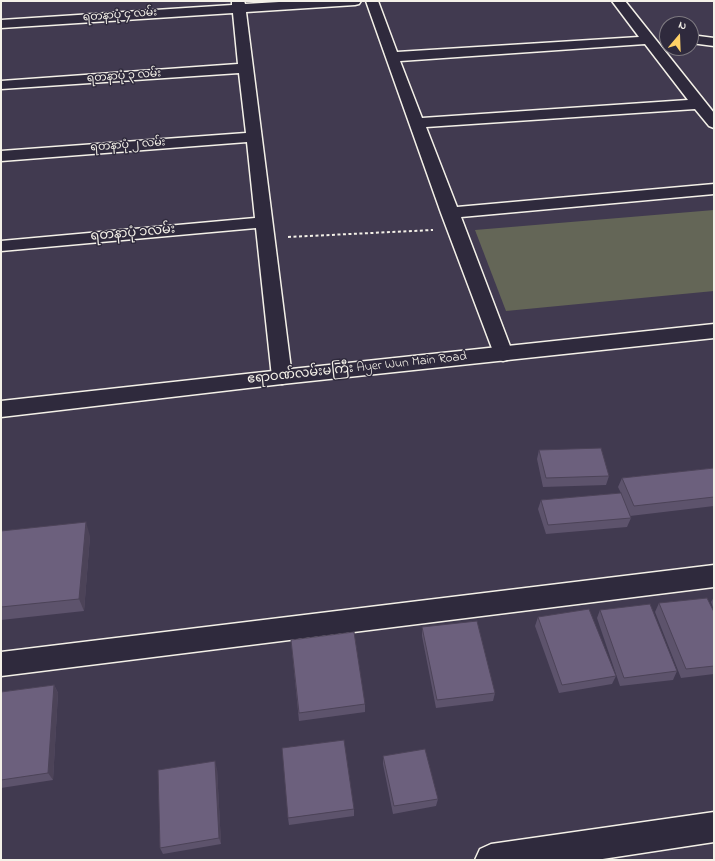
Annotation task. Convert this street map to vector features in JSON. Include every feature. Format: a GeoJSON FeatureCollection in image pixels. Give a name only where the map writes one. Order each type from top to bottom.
{"type":"FeatureCollection","features":[{"type":"Feature","properties":{"kind":"street","name":"ရတနာပုံ ၄ လမ်း"},"geometry":{"type":"LineString","coordinates":[[1,24],[239,5],[355,1]]}},
{"type":"Feature","properties":{"kind":"street"},"geometry":{"type":"LineString","coordinates":[[372,1],[503,354]]}},
{"type":"Feature","properties":{"kind":"street"},"geometry":{"type":"LineString","coordinates":[[618,1],[651,36],[714,123]]}},
{"type":"Feature","properties":{"kind":"street"},"geometry":{"type":"LineString","coordinates":[[239,5],[282,377]]}},
{"type":"Feature","properties":{"kind":"street"},"geometry":{"type":"LineString","coordinates":[[392,57],[651,36]]}},
{"type":"Feature","properties":{"kind":"street"},"geometry":{"type":"LineString","coordinates":[[699,40],[714,42]]}},
{"type":"Feature","properties":{"kind":"street","name":"ရတနာပုံ ၃ လမ်း"},"geometry":{"type":"LineString","coordinates":[[1,85],[246,68]]}},
{"type":"Feature","properties":{"kind":"street"},"geometry":{"type":"LineString","coordinates":[[417,124],[700,104]]}},
{"type":"Feature","properties":{"kind":"street","name":"ရတနာပုံ ၂ လမ်း"},"geometry":{"type":"LineString","coordinates":[[1,156],[254,137]]}},
{"type":"Feature","properties":{"kind":"street"},"geometry":{"type":"LineString","coordinates":[[453,221],[714,189]]}},
{"type":"Feature","properties":{"kind":"street","name":"ရတနာပုံ ၁လမ်း"},"geometry":{"type":"LineString","coordinates":[[1,246],[265,230]]}},
{"type":"Feature","properties":{"kind":"street","name":"ဧရာဝဏ်လမ်းမကြီး Ayer Wun Main Road"},"geometry":{"type":"LineString","coordinates":[[1,409],[282,377],[714,331]]}},
{"type":"Feature","properties":{"kind":"street"},"geometry":{"type":"LineString","coordinates":[[1,664],[714,576]]}},
{"type":"Feature","properties":{"kind":"street"},"geometry":{"type":"LineString","coordinates":[[491,860],[714,827]]}},
{"type":"Feature","properties":{"kind":"path"},"geometry":{"type":"LineString","coordinates":[[265,230],[453,221]]}},
{"type":"Feature","properties":{"kind":"green space"},"geometry":{"type":"Polygon","coordinates":[[[714,210],[714,291],[506,311],[475,230],[714,210]]]}},
{"type":"Feature","properties":{"kind":"building"},"geometry":{"type":"Polygon","coordinates":[[[601,448],[609,476],[546,478],[539,450],[601,448]]]}},
{"type":"Feature","properties":{"kind":"building"},"geometry":{"type":"Polygon","coordinates":[[[714,468],[714,497],[634,506],[622,478],[714,468]]]}},
{"type":"Feature","properties":{"kind":"building"},"geometry":{"type":"Polygon","coordinates":[[[621,493],[631,518],[548,525],[541,500],[621,493]]]}},
{"type":"Feature","properties":{"kind":"building"},"geometry":{"type":"Polygon","coordinates":[[[86,522],[79,599],[1,607],[1,531],[86,522]]]}},
{"type":"Feature","properties":{"kind":"building"},"geometry":{"type":"Polygon","coordinates":[[[707,598],[714,612],[714,666],[686,669],[659,603],[707,598]]]}},
{"type":"Feature","properties":{"kind":"building"},"geometry":{"type":"Polygon","coordinates":[[[650,604],[677,671],[624,678],[600,610],[650,604]]]}},
{"type":"Feature","properties":{"kind":"building"},"geometry":{"type":"Polygon","coordinates":[[[589,609],[616,676],[562,685],[538,617],[589,609]]]}},
{"type":"Feature","properties":{"kind":"building"},"geometry":{"type":"Polygon","coordinates":[[[477,621],[495,693],[437,700],[422,627],[477,621]]]}},
{"type":"Feature","properties":{"kind":"building"},"geometry":{"type":"Polygon","coordinates":[[[354,632],[365,704],[299,713],[291,640],[354,632]]]}},
{"type":"Feature","properties":{"kind":"building"},"geometry":{"type":"Polygon","coordinates":[[[54,685],[48,773],[1,780],[1,692],[54,685]]]}},
{"type":"Feature","properties":{"kind":"building"},"geometry":{"type":"Polygon","coordinates":[[[344,740],[354,809],[288,818],[282,748],[344,740]]]}},
{"type":"Feature","properties":{"kind":"building"},"geometry":{"type":"Polygon","coordinates":[[[425,749],[438,799],[394,806],[383,756],[425,749]]]}},
{"type":"Feature","properties":{"kind":"building"},"geometry":{"type":"Polygon","coordinates":[[[215,761],[219,838],[160,848],[158,770],[215,761]]]}}]}
